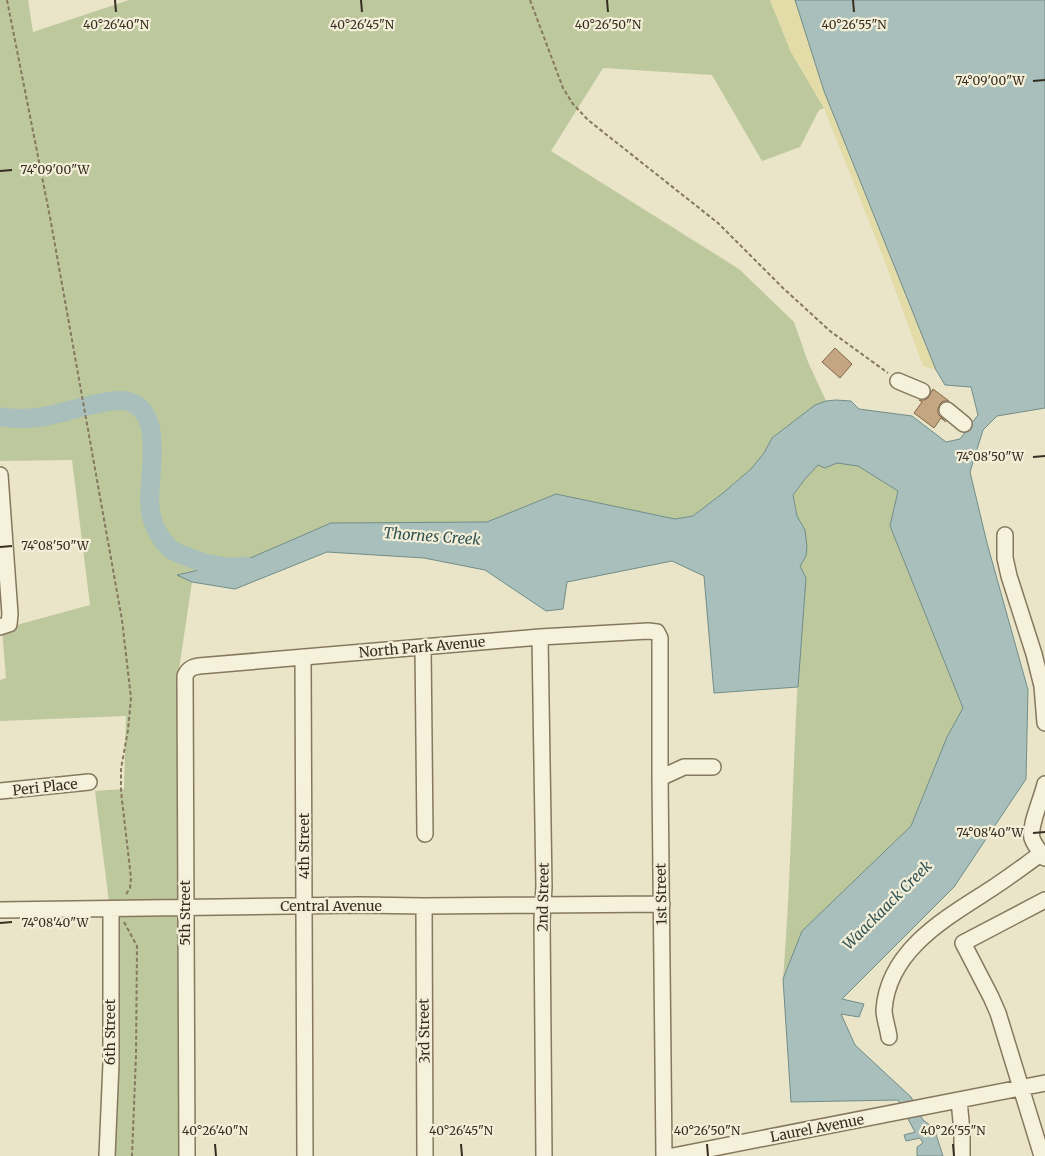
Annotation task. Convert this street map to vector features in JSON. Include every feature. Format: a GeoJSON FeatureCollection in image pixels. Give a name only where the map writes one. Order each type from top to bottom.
{"type":"FeatureCollection","features":[{"type":"Feature","properties":{"kind":"street"},"geometry":{"type":"LineString","coordinates":[[898,381],[922,391]]}},
{"type":"Feature","properties":{"kind":"street"},"geometry":{"type":"LineString","coordinates":[[946,410],[964,424]]}},
{"type":"Feature","properties":{"kind":"street"},"geometry":{"type":"LineString","coordinates":[[0,475],[10,614],[4,626]]}},
{"type":"Feature","properties":{"kind":"street"},"geometry":{"type":"LineString","coordinates":[[1005,535],[1005,558],[1042,686],[1045,723]]}},
{"type":"Feature","properties":{"kind":"street","name":"North Park Avenue"},"geometry":{"type":"LineString","coordinates":[[188,670],[192,667],[200,666],[540,637],[627,631],[657,632]]}},
{"type":"Feature","properties":{"kind":"street","name":"1st Street"},"geometry":{"type":"LineString","coordinates":[[657,632],[660,638],[664,1156]]}},
{"type":"Feature","properties":{"kind":"street","name":"2nd Street"},"geometry":{"type":"LineString","coordinates":[[540,637],[544,877],[544,1156]]}},
{"type":"Feature","properties":{"kind":"street"},"geometry":{"type":"LineString","coordinates":[[423,647],[425,834]]}},
{"type":"Feature","properties":{"kind":"street","name":"4th Street"},"geometry":{"type":"LineString","coordinates":[[303,657],[305,1156]]}},
{"type":"Feature","properties":{"kind":"street","name":"5th Street"},"geometry":{"type":"LineString","coordinates":[[187,1156],[185,676],[188,670]]}},
{"type":"Feature","properties":{"kind":"street"},"geometry":{"type":"LineString","coordinates":[[660,778],[684,768],[713,767]]}},
{"type":"Feature","properties":{"kind":"street","name":"Peri Place"},"geometry":{"type":"LineString","coordinates":[[0,791],[89,782]]}},
{"type":"Feature","properties":{"kind":"street"},"geometry":{"type":"LineString","coordinates":[[889,1036],[884,1012],[890,982],[908,952],[926,933],[950,914],[1043,856],[1032,838],[1032,824],[1045,784]]}},
{"type":"Feature","properties":{"kind":"street"},"geometry":{"type":"LineString","coordinates":[[1042,1156],[1041,1145],[998,1013],[963,943],[1045,900]]}},
{"type":"Feature","properties":{"kind":"street","name":"Central Avenue"},"geometry":{"type":"LineString","coordinates":[[0,910],[662,904]]}},
{"type":"Feature","properties":{"kind":"street","name":"3rd Street"},"geometry":{"type":"LineString","coordinates":[[424,906],[425,1156]]}},
{"type":"Feature","properties":{"kind":"street","name":"6th Street"},"geometry":{"type":"LineString","coordinates":[[107,1156],[119,908]]}},
{"type":"Feature","properties":{"kind":"street","name":"Laurel Avenue"},"geometry":{"type":"LineString","coordinates":[[673,1156],[1045,1083]]}},
{"type":"Feature","properties":{"kind":"street"},"geometry":{"type":"LineString","coordinates":[[959,1100],[962,1156]]}},
{"type":"Feature","properties":{"kind":"path"},"geometry":{"type":"LineString","coordinates":[[7,0],[50,217],[120,603],[129,678],[130,716],[120,778],[131,885],[119,908],[137,946],[136,1055],[132,1156]]}},
{"type":"Feature","properties":{"kind":"path"},"geometry":{"type":"LineString","coordinates":[[530,0],[563,88],[573,104],[588,120],[718,223],[783,288],[830,331],[898,381]]}},
{"type":"Feature","properties":{"kind":"green space"},"geometry":{"type":"Polygon","coordinates":[[[0,0],[28,0],[33,32],[129,0],[770,0],[791,52],[824,108],[819,110],[800,147],[762,161],[712,75],[603,68],[551,151],[739,269],[794,322],[808,362],[826,401],[815,405],[772,438],[764,453],[751,469],[693,516],[675,519],[556,494],[487,522],[331,523],[248,559],[178,575],[192,582],[178,676],[187,1156],[100,1156],[110,910],[95,791],[124,789],[126,716],[0,721],[0,680],[6,678],[2,629],[90,605],[72,460],[0,461],[0,0]]]}},
{"type":"Feature","properties":{"kind":"green space"},"geometry":{"type":"Polygon","coordinates":[[[837,463],[858,466],[898,491],[890,526],[963,708],[947,737],[911,826],[802,931],[783,979],[787,929],[795,728],[806,578],[800,566],[806,556],[805,530],[797,516],[793,495],[818,465],[825,468],[837,463]]]}},
{"type":"Feature","properties":{"kind":"sand"},"geometry":{"type":"Polygon","coordinates":[[[770,0],[795,0],[824,91],[936,370],[923,366],[884,259],[824,108],[791,52],[770,0]]]}},
{"type":"Feature","properties":{"kind":"water","name":"Waackaack Creek"},"geometry":{"type":"Polygon","coordinates":[[[795,0],[1045,0],[1045,408],[997,416],[983,430],[970,472],[987,543],[1028,690],[1026,779],[954,887],[842,999],[864,1004],[859,1017],[841,1014],[855,1045],[911,1097],[923,1120],[934,1128],[943,1156],[917,1156],[917,1147],[923,1143],[920,1138],[906,1141],[904,1135],[915,1132],[898,1100],[791,1102],[783,979],[802,931],[911,826],[947,737],[963,708],[890,526],[898,491],[858,466],[837,463],[825,468],[818,465],[793,495],[797,516],[805,530],[807,547],[806,556],[800,566],[806,578],[798,687],[714,693],[704,576],[672,561],[567,582],[563,609],[546,611],[485,570],[424,558],[327,552],[235,589],[192,582],[177,575],[248,559],[331,523],[487,522],[556,494],[675,519],[693,516],[751,469],[764,453],[772,438],[815,405],[826,401],[851,401],[859,409],[912,416],[946,442],[960,439],[978,415],[971,387],[945,385],[936,370],[824,91],[795,0]]]}},
{"type":"Feature","properties":{"kind":"building"},"geometry":{"type":"Polygon","coordinates":[[[835,348],[852,364],[840,378],[822,362],[835,348]]]}},
{"type":"Feature","properties":{"kind":"building"},"geometry":{"type":"Polygon","coordinates":[[[933,389],[949,401],[943,401],[938,409],[938,414],[946,422],[941,418],[934,428],[914,413],[922,402],[919,400],[928,398],[933,389]]]}},
{"type":"Feature","properties":{"kind":"waterway","name":"Thornes Creek"},"geometry":{"type":"LineString","coordinates":[[0,417],[41,417],[119,400],[127,401],[139,407],[147,418],[151,432],[150,507],[152,519],[160,536],[174,551],[199,561],[226,567],[245,566]]}}]}
